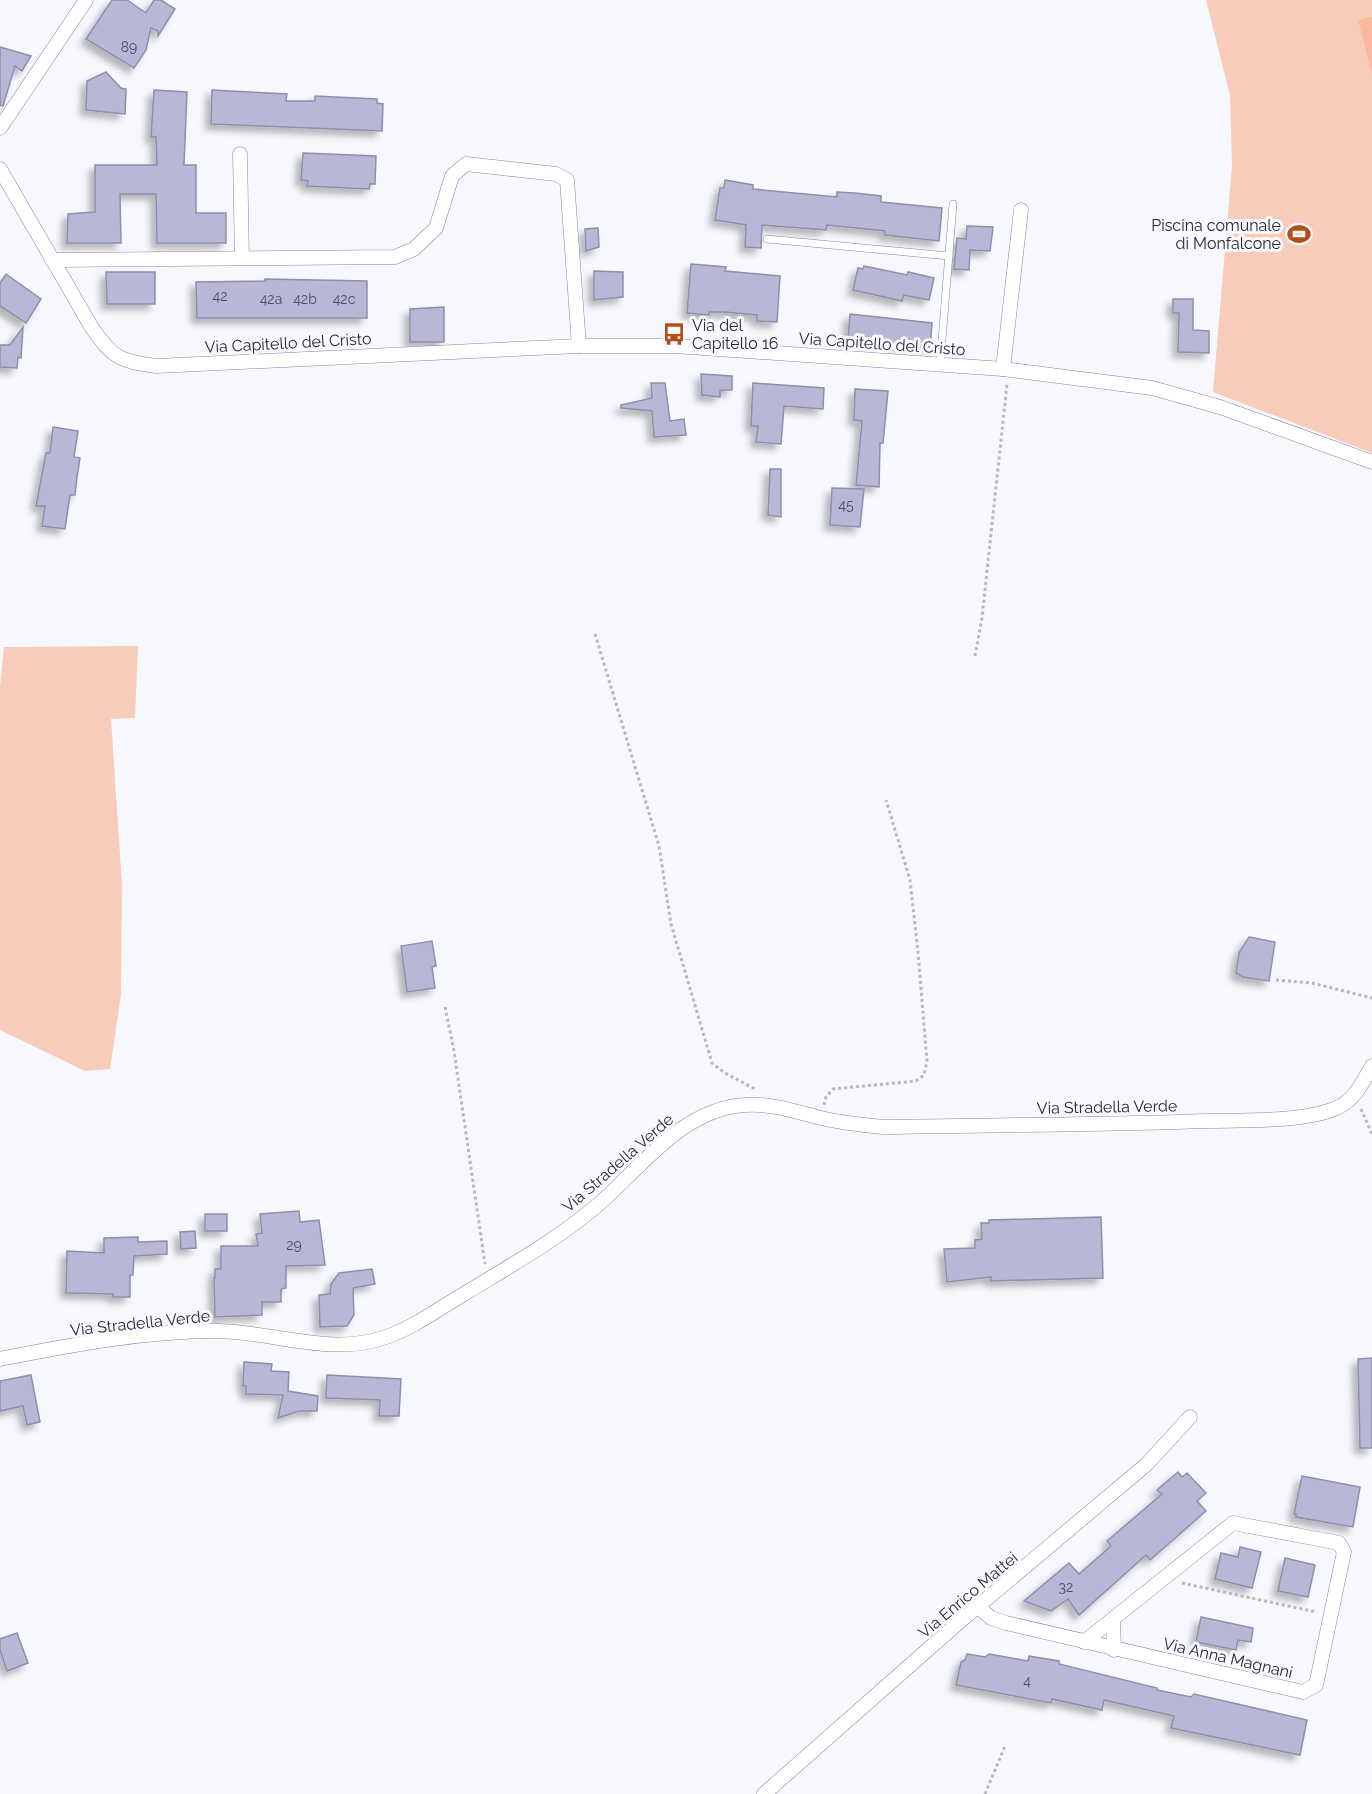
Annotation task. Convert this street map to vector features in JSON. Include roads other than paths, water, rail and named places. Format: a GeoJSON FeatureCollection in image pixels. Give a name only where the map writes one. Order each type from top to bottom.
{"type":"FeatureCollection","features":[{"type":"Feature","properties":{"kind":"street"},"geometry":{"type":"LineString","coordinates":[[1,126],[86,0]]}},
{"type":"Feature","properties":{"kind":"street"},"geometry":{"type":"LineString","coordinates":[[240,154],[242,258]]}},
{"type":"Feature","properties":{"kind":"street"},"geometry":{"type":"LineString","coordinates":[[52,260],[395,257],[414,249],[436,228],[452,176],[466,164],[556,174],[567,180],[579,346]]}},
{"type":"Feature","properties":{"kind":"street","name":"Via Capitello del Cristo"},"geometry":{"type":"LineString","coordinates":[[0,169],[92,328],[106,349],[127,362],[157,366],[579,346],[675,346],[1006,369],[1152,388],[1220,406],[1372,462]]}},
{"type":"Feature","properties":{"kind":"street"},"geometry":{"type":"LineString","coordinates":[[1006,369],[1021,210]]}},
{"type":"Feature","properties":{"kind":"street","name":"Via Stradella Verde"},"geometry":{"type":"LineString","coordinates":[[0,1359],[122,1338],[206,1331],[257,1333],[314,1343],[352,1344],[383,1338],[411,1326],[564,1232],[686,1125],[716,1111],[744,1105],[777,1106],[849,1124],[883,1127],[1130,1124],[1272,1118],[1310,1115],[1335,1109],[1354,1097],[1372,1066]]}},
{"type":"Feature","properties":{"kind":"street","name":"Via Enrico Mattei"},"geometry":{"type":"LineString","coordinates":[[764,1794],[978,1607],[1147,1464],[1190,1418]]}},
{"type":"Feature","properties":{"kind":"street","name":"Via Anna Magnani"},"geometry":{"type":"LineString","coordinates":[[978,1607],[991,1618],[1006,1623],[1114,1650],[1303,1692],[1316,1685],[1344,1552],[1340,1543],[1233,1523],[1084,1642]]}},
{"type":"Feature","properties":{"kind":"street"},"geometry":{"type":"LineString","coordinates":[[1113,1620],[1114,1650]]}},
{"type":"Feature","properties":{"kind":"lane"},"geometry":{"type":"LineString","coordinates":[[940,365],[953,204]]}},
{"type":"Feature","properties":{"kind":"lane"},"geometry":{"type":"LineString","coordinates":[[767,239],[949,256]]}},
{"type":"Feature","properties":{"kind":"place","name":"Piscina comunale di Monfalcone"},"geometry":{"type":"Point","coordinates":[1299,234]}},
{"type":"Feature","properties":{"kind":"place","name":"Via del Capitello 16"},"geometry":{"type":"Point","coordinates":[674,334]}}]}
